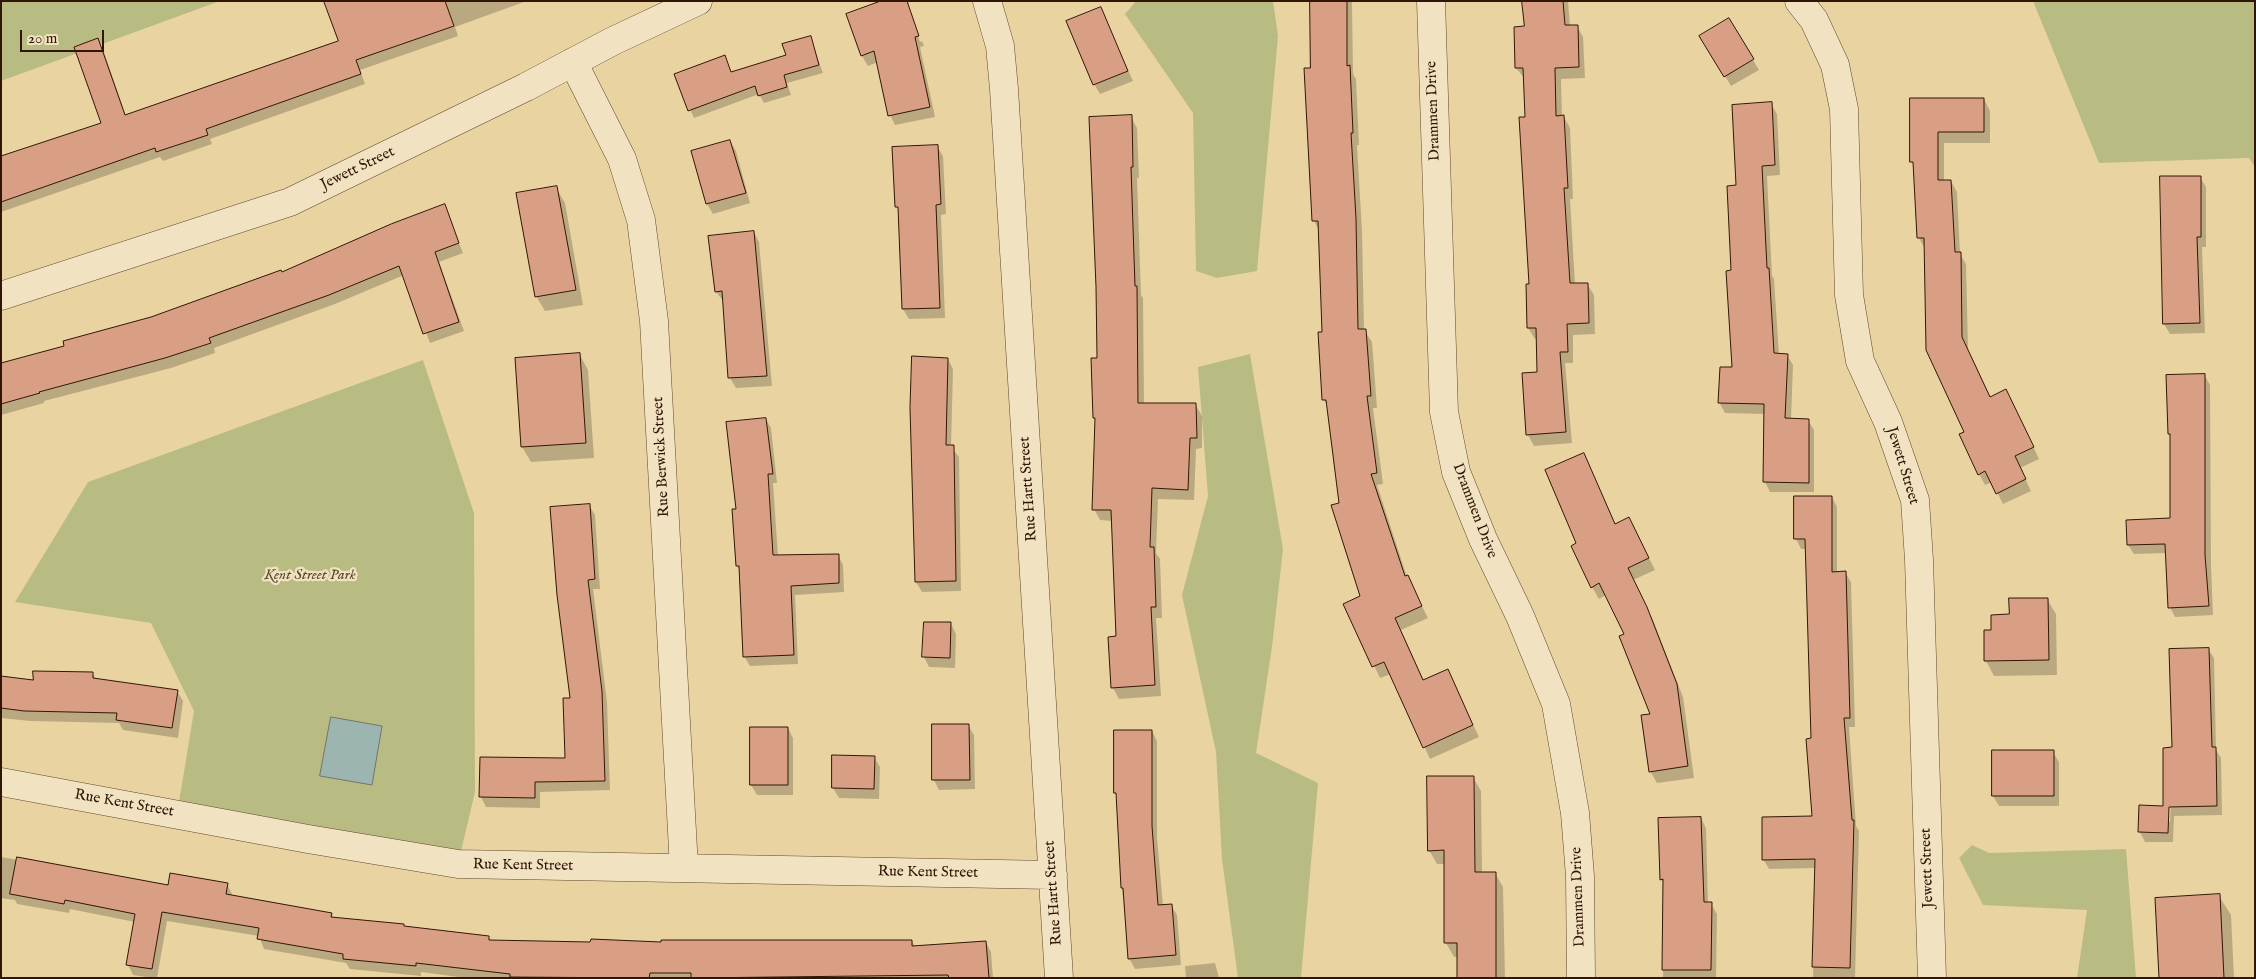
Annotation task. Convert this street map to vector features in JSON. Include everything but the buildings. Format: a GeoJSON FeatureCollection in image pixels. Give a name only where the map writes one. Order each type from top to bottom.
{"type":"FeatureCollection","features":[{"type":"Feature","properties":{"kind":"street","name":"Jewett Street"},"geometry":{"type":"LineString","coordinates":[[1,296],[290,202],[698,1]]}},
{"type":"Feature","properties":{"kind":"street","name":"Rue Hartt Street"},"geometry":{"type":"LineString","coordinates":[[987,1],[1000,46],[1004,89],[1059,978]]}},
{"type":"Feature","properties":{"kind":"street","name":"Drammen Drive"},"geometry":{"type":"LineString","coordinates":[[1430,1],[1444,412],[1456,472],[1483,539],[1520,616],[1556,704],[1575,813],[1580,876],[1581,978]]}},
{"type":"Feature","properties":{"kind":"street","name":"Jewett Street"},"geometry":{"type":"LineString","coordinates":[[1799,1],[1814,20],[1835,66],[1844,109],[1849,296],[1860,361],[1888,422],[1915,500],[1919,570],[1932,978]]}},
{"type":"Feature","properties":{"kind":"street","name":"Rue Berwick Street"},"geometry":{"type":"LineString","coordinates":[[573,62],[622,159],[641,220],[654,321],[684,868]]}},
{"type":"Feature","properties":{"kind":"street","name":"Rue Kent Street"},"geometry":{"type":"LineString","coordinates":[[1,782],[308,839],[458,864],[1053,875]]}},
{"type":"Feature","properties":{"kind":"green space"},"geometry":{"type":"Polygon","coordinates":[[[1,1],[220,1],[1,81],[1,1]]]}},
{"type":"Feature","properties":{"kind":"green space"},"geometry":{"type":"Polygon","coordinates":[[[1136,1],[1273,1],[1278,36],[1257,271],[1217,278],[1196,271],[1193,113],[1125,14],[1136,1]]]}},
{"type":"Feature","properties":{"kind":"green space"},"geometry":{"type":"Polygon","coordinates":[[[2033,1],[2255,1],[2255,167],[2249,158],[2099,163],[2033,1]]]}},
{"type":"Feature","properties":{"kind":"green space"},"geometry":{"type":"Polygon","coordinates":[[[1250,354],[1283,549],[1272,647],[1256,753],[1318,783],[1301,978],[1238,978],[1222,859],[1216,752],[1182,595],[1208,496],[1198,367],[1250,354]]]}},
{"type":"Feature","properties":{"kind":"green space","name":"Kent Street Park"},"geometry":{"type":"Polygon","coordinates":[[[423,360],[474,513],[475,792],[458,864],[177,814],[194,711],[151,623],[15,602],[88,482],[423,360]]]}},
{"type":"Feature","properties":{"kind":"green space"},"geometry":{"type":"Polygon","coordinates":[[[1972,845],[1989,853],[2126,849],[2136,978],[2077,978],[2087,910],[1983,905],[1959,858],[1972,845]]]}},
{"type":"Feature","properties":{"kind":"water"},"geometry":{"type":"Polygon","coordinates":[[[331,717],[382,726],[372,785],[320,776],[331,717]]]}}]}
